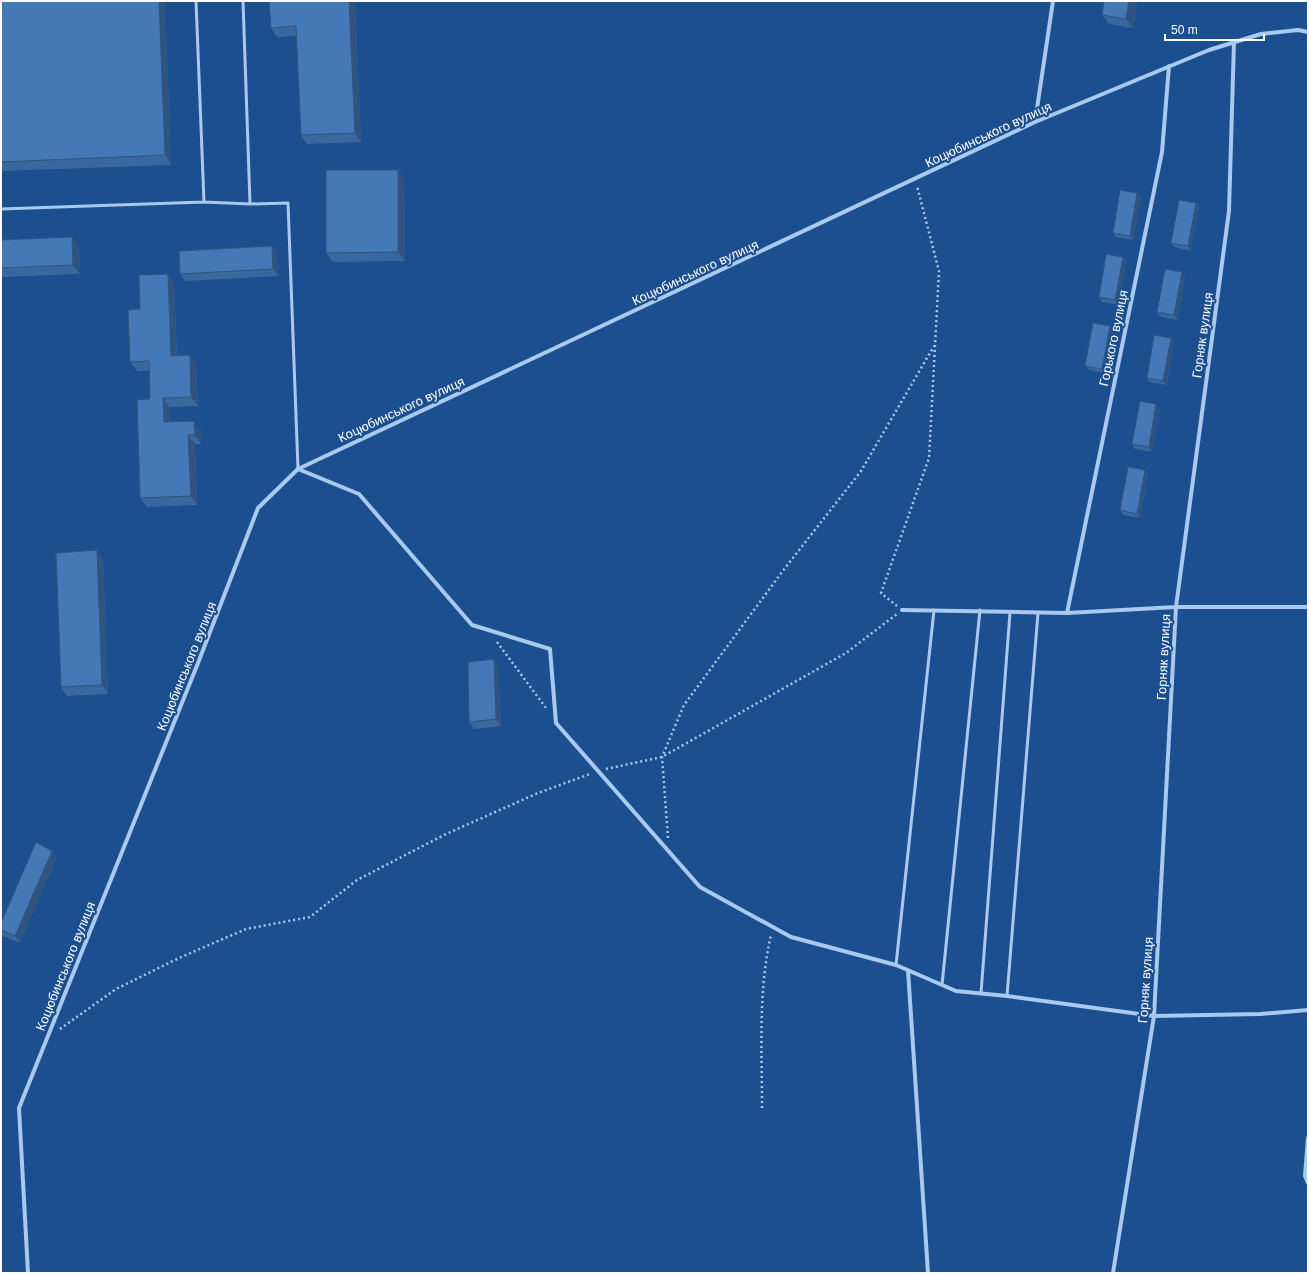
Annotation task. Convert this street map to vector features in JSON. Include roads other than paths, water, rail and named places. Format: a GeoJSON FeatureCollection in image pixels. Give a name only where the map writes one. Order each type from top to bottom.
{"type":"FeatureCollection","features":[{"type":"Feature","properties":{"kind":"street"},"geometry":{"type":"LineString","coordinates":[[1035,122],[1053,1]]}},
{"type":"Feature","properties":{"kind":"street","name":"Коцюбинського вулиця"},"geometry":{"type":"LineString","coordinates":[[28,1273],[19,1108],[195,670],[258,508],[298,469],[1035,122],[1209,50],[1261,34],[1298,30],[1308,32]]}},
{"type":"Feature","properties":{"kind":"street","name":"Горняк вулиця"},"geometry":{"type":"LineString","coordinates":[[1113,1273],[1154,1016],[1176,607],[1229,211],[1234,42]]}},
{"type":"Feature","properties":{"kind":"street","name":"Горького вулиця"},"geometry":{"type":"LineString","coordinates":[[1068,613],[1162,152],[1169,66]]}},
{"type":"Feature","properties":{"kind":"street"},"geometry":{"type":"LineString","coordinates":[[298,469],[359,494],[472,625],[550,649],[556,723],[700,887],[772,927],[791,937],[896,965],[956,991],[1007,996],[1154,1016],[1260,1014],[1308,1010]]}},
{"type":"Feature","properties":{"kind":"street"},"geometry":{"type":"LineString","coordinates":[[902,610],[980,610],[1010,613],[1068,613],[1176,607],[1308,607]]}},
{"type":"Feature","properties":{"kind":"street"},"geometry":{"type":"LineString","coordinates":[[908,970],[928,1273]]}},
{"type":"Feature","properties":{"kind":"street"},"geometry":{"type":"LineString","coordinates":[[1308,1138],[1306,1176],[1308,1183]]}},
{"type":"Feature","properties":{"kind":"lane"},"geometry":{"type":"LineString","coordinates":[[196,1],[204,202]]}},
{"type":"Feature","properties":{"kind":"lane"},"geometry":{"type":"LineString","coordinates":[[243,1],[250,204]]}},
{"type":"Feature","properties":{"kind":"lane"},"geometry":{"type":"LineString","coordinates":[[1,209],[204,202],[250,204],[288,203],[298,469]]}},
{"type":"Feature","properties":{"kind":"lane"},"geometry":{"type":"LineString","coordinates":[[896,965],[934,610]]}},
{"type":"Feature","properties":{"kind":"lane"},"geometry":{"type":"LineString","coordinates":[[942,985],[980,610]]}},
{"type":"Feature","properties":{"kind":"lane"},"geometry":{"type":"LineString","coordinates":[[981,993],[1010,613]]}},
{"type":"Feature","properties":{"kind":"lane"},"geometry":{"type":"LineString","coordinates":[[1007,996],[1038,613]]}}]}
